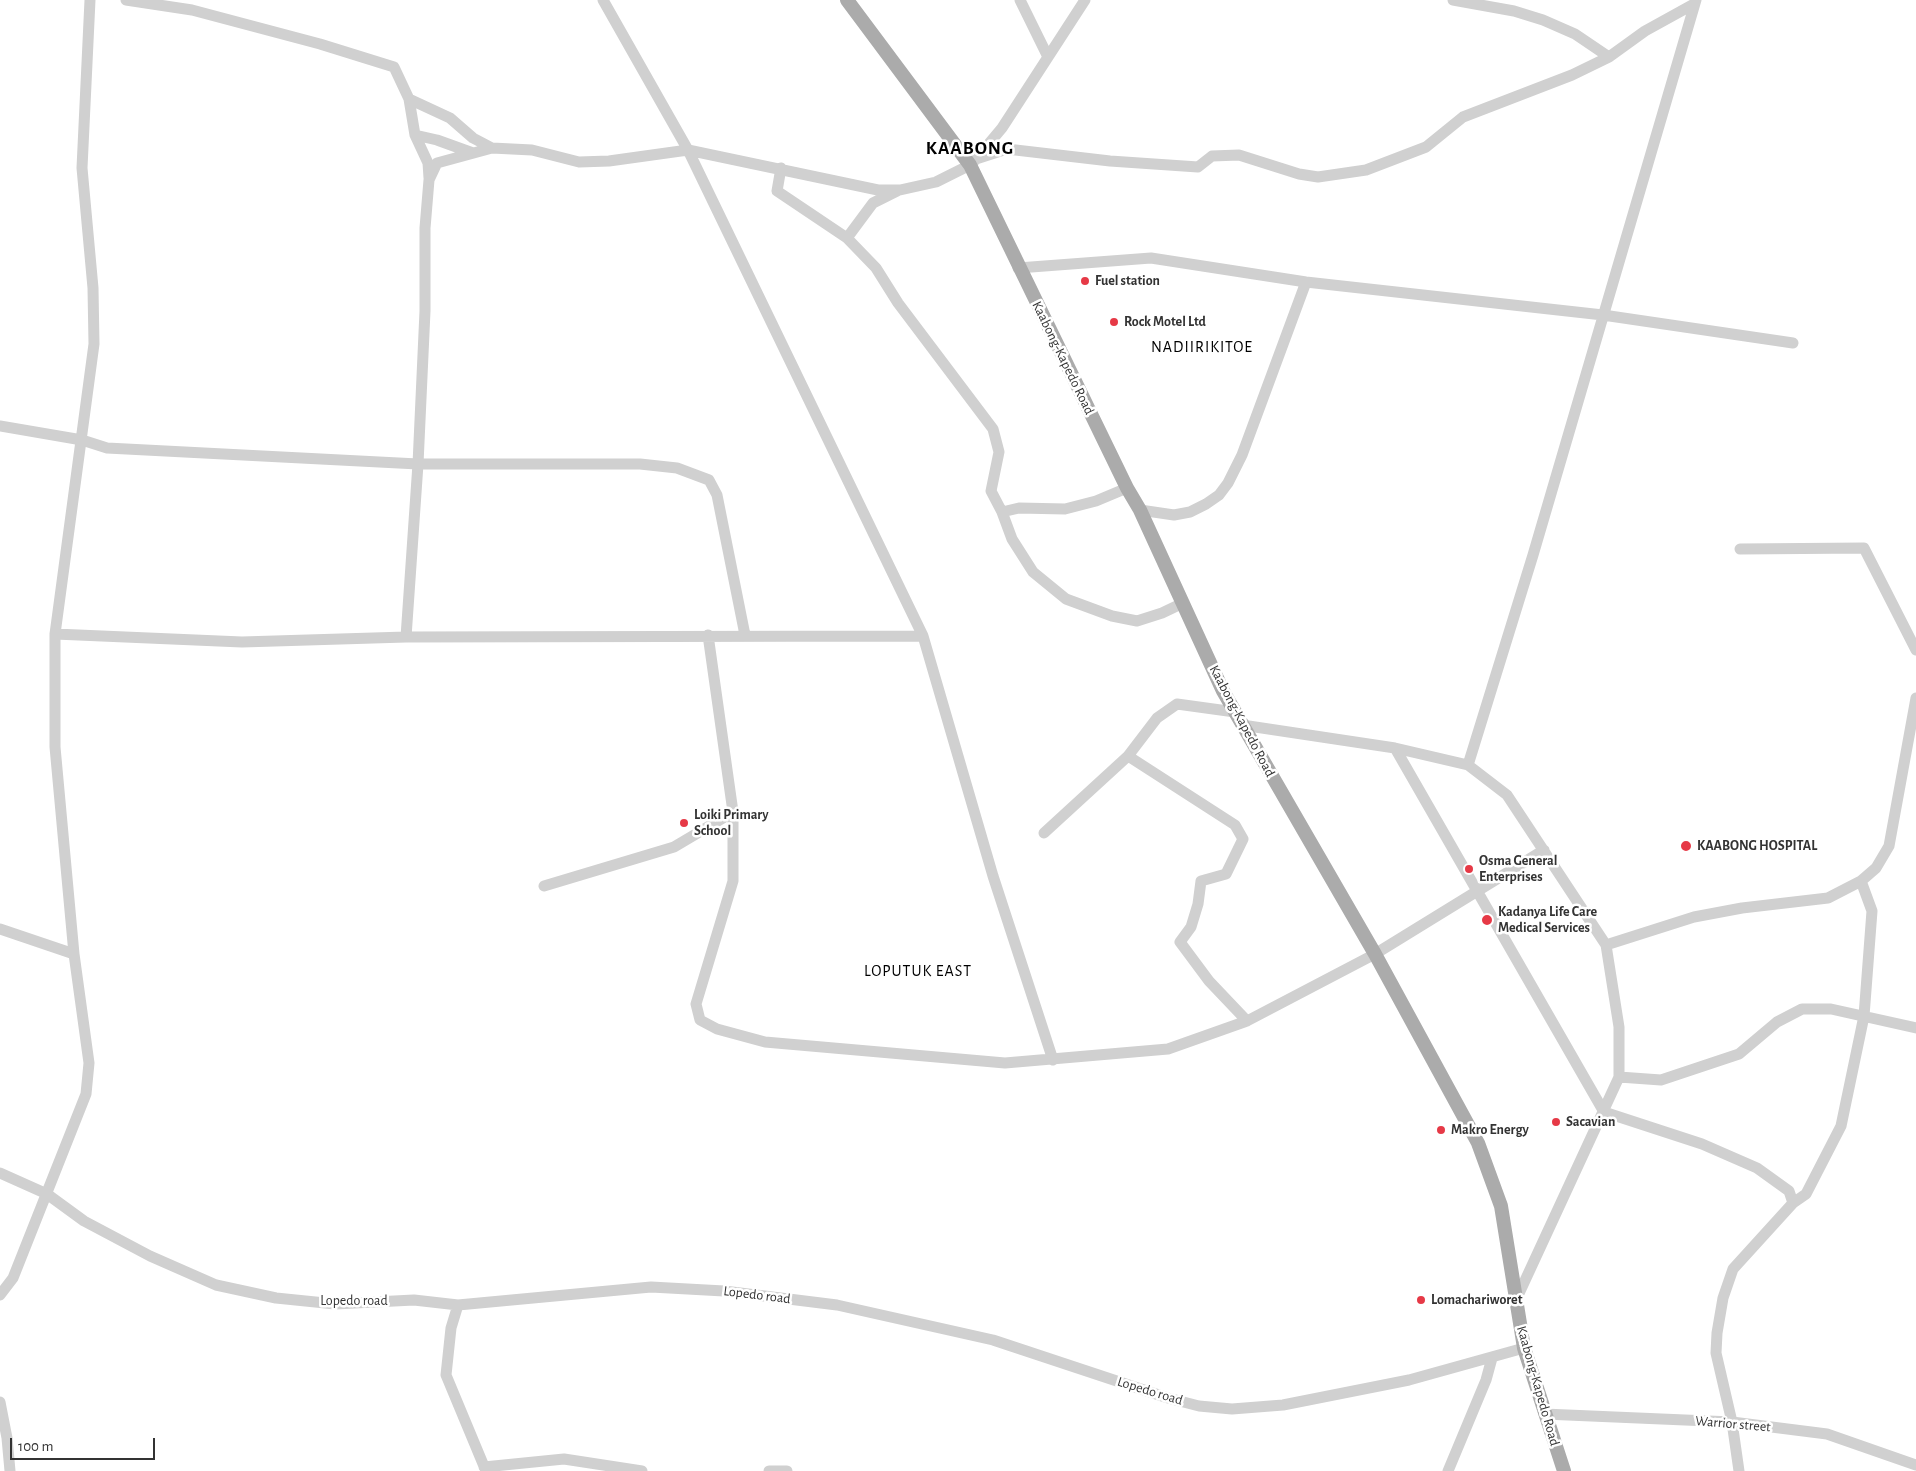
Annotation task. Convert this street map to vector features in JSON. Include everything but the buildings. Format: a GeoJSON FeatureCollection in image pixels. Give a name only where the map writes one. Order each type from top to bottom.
{"type":"FeatureCollection","features":[{"type":"Feature","properties":{"kind":"main road","name":"Kaabong-Kapedo Road"},"geometry":{"type":"LineString","coordinates":[[847,0],[973,162],[1018,268],[1127,488],[1140,510],[1235,712],[1375,954],[1478,1143],[1501,1206],[1524,1348],[1564,1471]]}},
{"type":"Feature","properties":{"kind":"street"},"geometry":{"type":"LineString","coordinates":[[0,1295],[13,1278],[86,1094],[89,1063],[74,954],[55,747],[55,634],[94,344],[92,279],[82,168],[90,0]]}},
{"type":"Feature","properties":{"kind":"street"},"geometry":{"type":"LineString","coordinates":[[126,0],[192,10],[320,44],[394,68],[409,99],[415,135],[428,163],[429,180],[425,228],[425,311],[418,464],[406,637]]}},
{"type":"Feature","properties":{"kind":"street"},"geometry":{"type":"LineString","coordinates":[[603,0],[688,150],[923,636],[993,876],[1053,1060]]}},
{"type":"Feature","properties":{"kind":"street"},"geometry":{"type":"LineString","coordinates":[[1020,0],[1048,58]]}},
{"type":"Feature","properties":{"kind":"street"},"geometry":{"type":"LineString","coordinates":[[973,162],[1002,128],[1085,0]]}},
{"type":"Feature","properties":{"kind":"street"},"geometry":{"type":"LineString","coordinates":[[1453,0],[1514,10],[1543,20],[1575,34],[1609,57]]}},
{"type":"Feature","properties":{"kind":"street"},"geometry":{"type":"LineString","coordinates":[[429,180],[437,164],[492,148],[532,150],[579,162],[609,161],[688,150],[781,168],[878,190],[900,190],[936,182],[973,162],[1007,149],[1110,161],[1198,167],[1212,156],[1239,155],[1299,174],[1318,177],[1340,175],[1366,170],[1426,147],[1463,117],[1572,75],[1609,57],[1695,2]]}},
{"type":"Feature","properties":{"kind":"street"},"geometry":{"type":"LineString","coordinates":[[1468,764],[1533,555],[1695,2]]}},
{"type":"Feature","properties":{"kind":"street"},"geometry":{"type":"LineString","coordinates":[[409,99],[450,118],[473,138],[492,148]]}},
{"type":"Feature","properties":{"kind":"street"},"geometry":{"type":"LineString","coordinates":[[415,135],[437,140],[473,153]]}},
{"type":"Feature","properties":{"kind":"street"},"geometry":{"type":"LineString","coordinates":[[781,168],[777,191],[847,238],[876,268],[898,303],[993,429],[998,452],[991,491],[1002,512],[1012,540],[1032,572],[1066,599],[1112,616],[1137,621],[1162,613],[1183,603]]}},
{"type":"Feature","properties":{"kind":"street"},"geometry":{"type":"LineString","coordinates":[[847,238],[873,203],[900,190]]}},
{"type":"Feature","properties":{"kind":"street"},"geometry":{"type":"LineString","coordinates":[[1018,268],[1151,258],[1306,282],[1603,315],[1794,343]]}},
{"type":"Feature","properties":{"kind":"street"},"geometry":{"type":"LineString","coordinates":[[1140,510],[1174,515],[1190,512],[1206,504],[1219,494],[1228,483],[1242,455],[1306,282]]}},
{"type":"Feature","properties":{"kind":"street"},"geometry":{"type":"LineString","coordinates":[[0,426],[82,440],[107,448],[418,464],[640,464],[677,468],[709,480],[717,495],[745,635]]}},
{"type":"Feature","properties":{"kind":"street"},"geometry":{"type":"LineString","coordinates":[[1002,512],[1019,508],[1065,509],[1096,501],[1127,488]]}},
{"type":"Feature","properties":{"kind":"street"},"geometry":{"type":"LineString","coordinates":[[1740,549],[1864,548],[1916,650]]}},
{"type":"Feature","properties":{"kind":"street"},"geometry":{"type":"LineString","coordinates":[[55,634],[242,642],[406,637],[923,636]]}},
{"type":"Feature","properties":{"kind":"street"},"geometry":{"type":"LineString","coordinates":[[708,635],[732,812],[733,881],[696,1004],[700,1020],[717,1029],[765,1042],[1005,1064],[1168,1049],[1247,1021],[1375,954],[1544,850]]}},
{"type":"Feature","properties":{"kind":"street"},"geometry":{"type":"LineString","coordinates":[[1606,946],[1694,917],[1742,908],[1828,898],[1861,881],[1876,868],[1889,846],[1916,698]]}},
{"type":"Feature","properties":{"kind":"street"},"geometry":{"type":"LineString","coordinates":[[1044,833],[1128,756],[1157,718],[1178,704],[1235,712]]}},
{"type":"Feature","properties":{"kind":"street"},"geometry":{"type":"LineString","coordinates":[[1242,725],[1395,748],[1468,764],[1506,795],[1606,946],[1619,1027],[1619,1077],[1516,1300]]}},
{"type":"Feature","properties":{"kind":"street"},"geometry":{"type":"LineString","coordinates":[[1395,748],[1604,1112],[1702,1144],[1757,1168],[1788,1191],[1793,1203]]}},
{"type":"Feature","properties":{"kind":"street"},"geometry":{"type":"LineString","coordinates":[[1128,756],[1235,825],[1243,839],[1226,874],[1202,881],[1191,927],[1180,942],[1209,981],[1247,1021]]}},
{"type":"Feature","properties":{"kind":"street"},"geometry":{"type":"LineString","coordinates":[[544,886],[674,847],[732,812]]}},
{"type":"Feature","properties":{"kind":"street"},"geometry":{"type":"LineString","coordinates":[[1739,1471],[1732,1422],[1716,1353],[1717,1333],[1723,1298],[1733,1269],[1793,1203],[1806,1194],[1841,1126],[1864,1016],[1872,910],[1861,881]]}},
{"type":"Feature","properties":{"kind":"street"},"geometry":{"type":"LineString","coordinates":[[0,929],[74,954]]}},
{"type":"Feature","properties":{"kind":"street"},"geometry":{"type":"LineString","coordinates":[[1619,1077],[1661,1080],[1738,1054],[1777,1022],[1802,1009],[1831,1009],[1916,1028]]}},
{"type":"Feature","properties":{"kind":"street","name":"Lopedo road"},"geometry":{"type":"LineString","coordinates":[[0,1173],[47,1194],[84,1221],[150,1256],[216,1285],[276,1298],[335,1304],[414,1300],[458,1305],[651,1287],[724,1290],[837,1305],[993,1340],[1168,1398],[1199,1406],[1232,1409],[1283,1405],[1409,1380],[1524,1348]]}},
{"type":"Feature","properties":{"kind":"street"},"geometry":{"type":"LineString","coordinates":[[458,1305],[451,1328],[446,1376],[485,1469],[564,1459],[642,1471]]}},
{"type":"Feature","properties":{"kind":"street"},"geometry":{"type":"LineString","coordinates":[[1450,1470],[1486,1380],[1492,1358]]}},
{"type":"Feature","properties":{"kind":"street"},"geometry":{"type":"LineString","coordinates":[[0,1402],[7,1438],[10,1471]]}},
{"type":"Feature","properties":{"kind":"street","name":"Warrior street"},"geometry":{"type":"LineString","coordinates":[[1544,1414],[1732,1422],[1827,1434],[1916,1465]]}},
{"type":"Feature","properties":{"kind":"street"},"geometry":{"type":"LineString","coordinates":[[769,1471],[787,1471]]}},
{"type":"Feature","properties":{"kind":"place","name":"Fuel station"},"geometry":{"type":"Point","coordinates":[1085,281]}},
{"type":"Feature","properties":{"kind":"place","name":"Rock Motel Ltd"},"geometry":{"type":"Point","coordinates":[1114,322]}},
{"type":"Feature","properties":{"kind":"place","name":"Loiki Primary School"},"geometry":{"type":"Point","coordinates":[684,823]}},
{"type":"Feature","properties":{"kind":"place","name":"KAABONG HOSPITAL"},"geometry":{"type":"Point","coordinates":[1686,846]}},
{"type":"Feature","properties":{"kind":"place","name":"Osma General Enterprises"},"geometry":{"type":"Point","coordinates":[1469,869]}},
{"type":"Feature","properties":{"kind":"place","name":"Kadanya Life Care Medical Services"},"geometry":{"type":"Point","coordinates":[1487,920]}},
{"type":"Feature","properties":{"kind":"place","name":"Sacavian"},"geometry":{"type":"Point","coordinates":[1556,1122]}},
{"type":"Feature","properties":{"kind":"place","name":"Makro Energy"},"geometry":{"type":"Point","coordinates":[1441,1130]}},
{"type":"Feature","properties":{"kind":"place","name":"Lomachariworet"},"geometry":{"type":"Point","coordinates":[1421,1300]}},
{"type":"Feature","properties":{"kind":"district","name":"KAABONG"},"geometry":{"type":"Point","coordinates":[970,148]}},
{"type":"Feature","properties":{"kind":"district","name":"NADIIRIKITOE"},"geometry":{"type":"Point","coordinates":[1202,347]}},
{"type":"Feature","properties":{"kind":"district","name":"LOPUTUK EAST"},"geometry":{"type":"Point","coordinates":[918,971]}}]}
